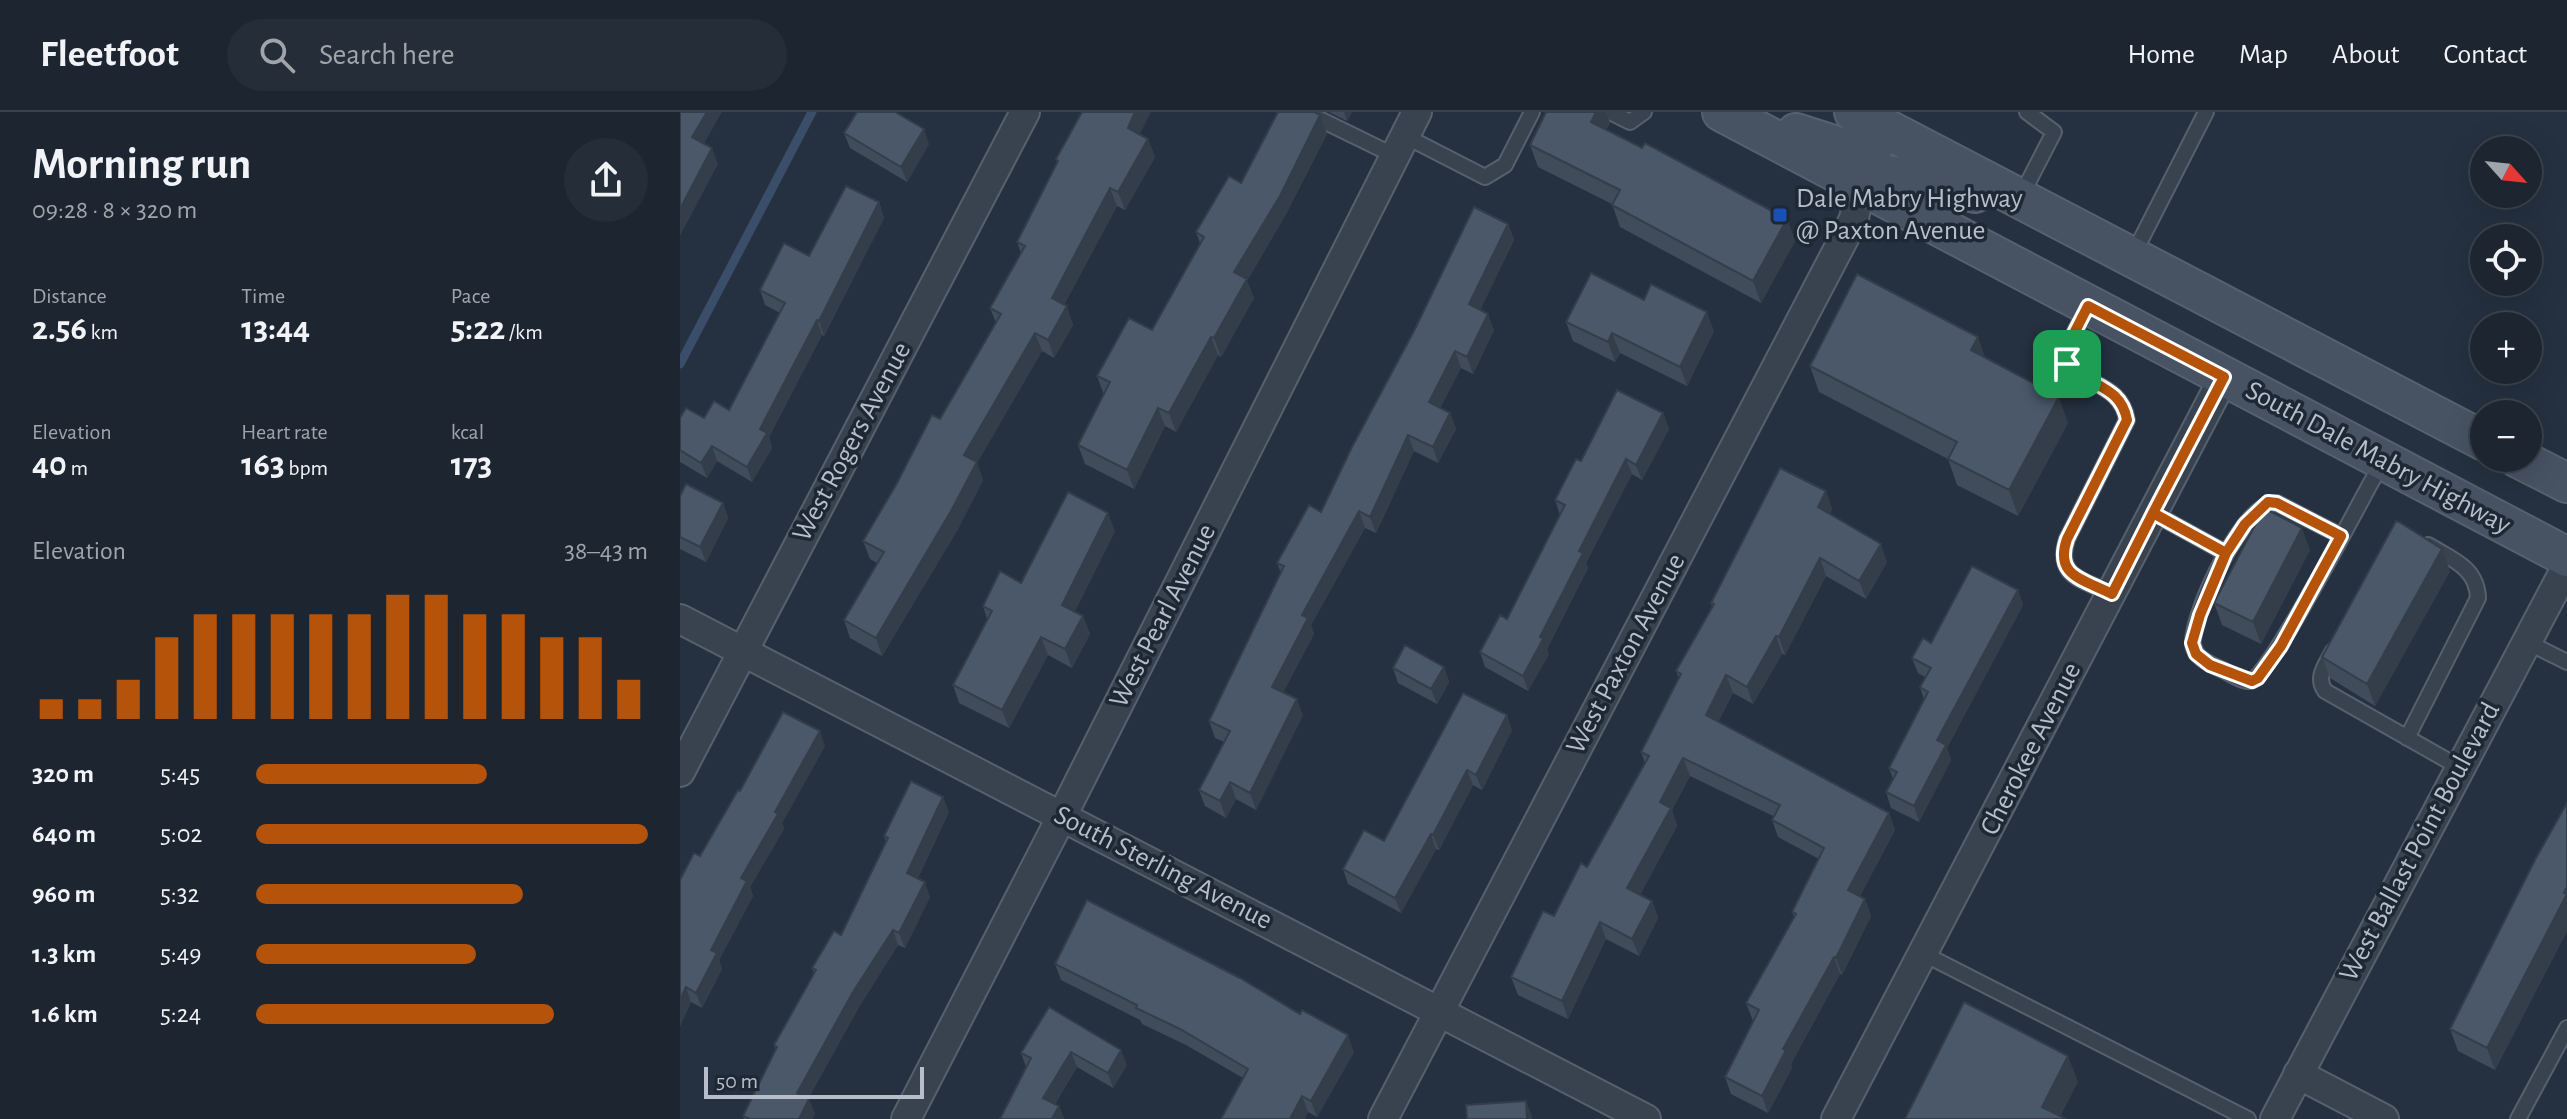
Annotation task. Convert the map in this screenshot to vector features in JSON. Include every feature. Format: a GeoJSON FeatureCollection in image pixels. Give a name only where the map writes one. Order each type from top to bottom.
{"type":"FeatureCollection","features":[{"type":"Feature","properties":{"kind":"main road","name":"South Dale Mabry Highway"},"geometry":{"type":"LineString","coordinates":[[1722,112],[2567,557]]}},
{"type":"Feature","properties":{"kind":"main road"},"geometry":{"type":"LineString","coordinates":[[1732,112],[1840,147],[1871,148],[1893,121]]}},
{"type":"Feature","properties":{"kind":"main road"},"geometry":{"type":"LineString","coordinates":[[1854,112],[1893,121],[2032,205],[2470,434]]}},
{"type":"Feature","properties":{"kind":"main road"},"geometry":{"type":"LineString","coordinates":[[1860,185],[1883,175],[1915,178],[2032,205]]}},
{"type":"Feature","properties":{"kind":"main road"},"geometry":{"type":"LineString","coordinates":[[2542,470],[2567,483]]}},
{"type":"Feature","properties":{"kind":"street","name":"West Rogers Avenue"},"geometry":{"type":"LineString","coordinates":[[680,772],[1025,112]]}},
{"type":"Feature","properties":{"kind":"street","name":"West Pearl Avenue"},"geometry":{"type":"LineString","coordinates":[[906,1119],[1405,135]]}},
{"type":"Feature","properties":{"kind":"street","name":"West Paxton Avenue"},"geometry":{"type":"LineString","coordinates":[[1383,1119],[1854,219],[1860,185]]}},
{"type":"Feature","properties":{"kind":"street","name":"Cherokee Avenue"},"geometry":{"type":"LineString","coordinates":[[1836,1119],[2224,377]]}},
{"type":"Feature","properties":{"kind":"street","name":"West Ballast Point Boulevard"},"geometry":{"type":"LineString","coordinates":[[2275,1119],[2567,566]]}},
{"type":"Feature","properties":{"kind":"street","name":"South Sterling Avenue"},"geometry":{"type":"LineString","coordinates":[[680,619],[1646,1119]]}},
{"type":"Feature","properties":{"kind":"street"},"geometry":{"type":"LineString","coordinates":[[2298,1074],[2367,1115]]}},
{"type":"Feature","properties":{"kind":"lane"},"geometry":{"type":"LineString","coordinates":[[1305,112],[1405,135],[1485,177],[1505,165],[1532,112]]}},
{"type":"Feature","properties":{"kind":"lane"},"geometry":{"type":"LineString","coordinates":[[1610,112],[1630,122],[1644,112]]}},
{"type":"Feature","properties":{"kind":"lane"},"geometry":{"type":"LineString","coordinates":[[2027,112],[2054,132],[2032,205]]}},
{"type":"Feature","properties":{"kind":"lane"},"geometry":{"type":"LineString","coordinates":[[2131,258],[2206,112]]}},
{"type":"Feature","properties":{"kind":"lane"},"geometry":{"type":"LineString","coordinates":[[2088,306],[2067,347],[2067,364],[2077,374],[2115,394],[2124,404],[2127,420],[2061,555],[2065,567],[2073,575],[2112,594]]}},
{"type":"Feature","properties":{"kind":"lane"},"geometry":{"type":"LineString","coordinates":[[2341,536],[2277,503],[2268,502],[2245,524],[2226,553],[2200,615],[2192,643],[2196,654],[2210,665],[2252,681],[2258,678],[2281,646],[2383,461]]}},
{"type":"Feature","properties":{"kind":"lane"},"geometry":{"type":"LineString","coordinates":[[2153,513],[2226,553]]}},
{"type":"Feature","properties":{"kind":"lane"},"geometry":{"type":"LineString","coordinates":[[2407,738],[2478,598],[2478,587],[2470,572],[2411,534]]}},
{"type":"Feature","properties":{"kind":"lane"},"geometry":{"type":"LineString","coordinates":[[2342,634],[2320,676],[2320,684],[2325,691],[2459,767]]}},
{"type":"Feature","properties":{"kind":"lane"},"geometry":{"type":"LineString","coordinates":[[2525,641],[2567,662]]}},
{"type":"Feature","properties":{"kind":"lane"},"geometry":{"type":"LineString","coordinates":[[1924,954],[2248,1119]]}},
{"type":"Feature","properties":{"kind":"lane"},"geometry":{"type":"LineString","coordinates":[[2518,1119],[2567,1028]]}},
{"type":"Feature","properties":{"kind":"building"},"geometry":{"type":"Polygon","coordinates":[[[680,112],[707,112],[692,137],[712,148],[680,209],[680,112]]]}},
{"type":"Feature","properties":{"kind":"building"},"geometry":{"type":"Polygon","coordinates":[[[857,112],[895,112],[924,129],[901,167],[844,133],[857,112]]]}},
{"type":"Feature","properties":{"kind":"building"},"geometry":{"type":"Polygon","coordinates":[[[1082,112],[1135,112],[1128,128],[1148,139],[1118,192],[1110,188],[1052,298],[1067,306],[1048,340],[1035,333],[964,455],[977,462],[876,638],[844,620],[884,552],[863,541],[932,415],[940,419],[1001,314],[990,308],[1025,246],[1017,242],[1082,112]]]}},
{"type":"Feature","properties":{"kind":"building"},"geometry":{"type":"Polygon","coordinates":[[[1278,112],[1314,112],[1320,115],[1280,196],[1234,272],[1247,279],[1169,413],[1158,408],[1127,470],[1078,445],[1110,382],[1097,376],[1129,318],[1152,330],[1204,237],[1196,232],[1229,176],[1241,183],[1278,112]]]}},
{"type":"Feature","properties":{"kind":"building"},"geometry":{"type":"Polygon","coordinates":[[[1546,112],[1596,112],[1591,122],[1642,148],[1645,143],[1787,219],[1753,281],[1612,205],[1620,190],[1530,145],[1546,112]]]}},
{"type":"Feature","properties":{"kind":"building"},"geometry":{"type":"Polygon","coordinates":[[[846,186],[879,202],[760,429],[767,433],[747,467],[712,446],[701,463],[680,450],[680,418],[686,408],[704,418],[714,401],[729,410],[785,303],[760,290],[784,243],[809,256],[846,186]]]}},
{"type":"Feature","properties":{"kind":"building"},"geometry":{"type":"Polygon","coordinates":[[[1474,207],[1508,224],[1469,304],[1488,314],[1467,357],[1455,351],[1429,402],[1450,413],[1433,447],[1408,435],[1370,517],[1359,511],[1302,615],[1308,618],[1272,687],[1297,699],[1250,793],[1230,782],[1220,801],[1199,790],[1230,731],[1209,721],[1284,566],[1277,563],[1309,505],[1321,512],[1474,207]]]}},
{"type":"Feature","properties":{"kind":"building"},"geometry":{"type":"Polygon","coordinates":[[[1591,273],[1644,300],[1651,284],[1707,312],[1680,367],[1612,333],[1608,342],[1566,322],[1591,273]]]}},
{"type":"Feature","properties":{"kind":"building"},"geometry":{"type":"Polygon","coordinates":[[[1857,274],[1978,337],[1971,350],[2059,397],[2009,490],[1948,459],[1957,442],[1810,366],[1857,274]]]}},
{"type":"Feature","properties":{"kind":"building"},"geometry":{"type":"Polygon","coordinates":[[[1617,390],[1663,413],[1636,465],[1626,459],[1579,551],[1583,553],[1523,676],[1480,652],[1500,615],[1507,619],[1565,505],[1555,500],[1576,459],[1581,461],[1617,390]]]}},
{"type":"Feature","properties":{"kind":"building"},"geometry":{"type":"Polygon","coordinates":[[[1780,468],[1826,491],[1818,507],[1881,544],[1859,581],[1820,558],[1779,637],[1776,636],[1747,687],[1726,675],[1706,715],[1889,813],[1848,890],[1865,899],[1836,958],[1783,1049],[1786,1050],[1762,1096],[1725,1077],[1759,1010],[1746,1003],[1796,914],[1792,912],[1824,848],[1772,820],[1780,805],[1683,758],[1660,802],[1671,808],[1627,888],[1652,901],[1632,939],[1600,922],[1562,1001],[1511,977],[1543,911],[1554,916],[1581,863],[1587,867],[1649,756],[1641,752],[1681,674],[1676,671],[1714,604],[1711,603],[1780,468]]]}},
{"type":"Feature","properties":{"kind":"building"},"geometry":{"type":"Polygon","coordinates":[[[686,484],[723,503],[700,547],[680,537],[680,496],[686,484]]]}},
{"type":"Feature","properties":{"kind":"building"},"geometry":{"type":"Polygon","coordinates":[[[1068,492],[1108,513],[1062,605],[1083,616],[1065,649],[1041,637],[1002,710],[953,685],[992,611],[983,606],[1000,571],[1021,583],[1068,492]]]}},
{"type":"Feature","properties":{"kind":"building"},"geometry":{"type":"Polygon","coordinates":[[[2264,508],[2302,528],[2253,622],[2214,603],[2264,508]]]}},
{"type":"Feature","properties":{"kind":"building"},"geometry":{"type":"Polygon","coordinates":[[[2396,521],[2442,549],[2367,684],[2322,657],[2396,521]]]}},
{"type":"Feature","properties":{"kind":"building"},"geometry":{"type":"Polygon","coordinates":[[[1972,566],[2018,590],[1937,740],[1946,745],[1914,806],[1886,792],[1897,772],[1889,768],[1928,692],[1920,687],[1931,668],[1912,658],[1923,638],[1931,643],[1972,566]]]}},
{"type":"Feature","properties":{"kind":"building"},"geometry":{"type":"Polygon","coordinates":[[[1405,645],[1444,667],[1431,689],[1393,668],[1405,645]]]}},
{"type":"Feature","properties":{"kind":"building"},"geometry":{"type":"Polygon","coordinates":[[[1463,693],[1507,715],[1476,775],[1467,770],[1395,898],[1343,869],[1364,830],[1384,841],[1463,693]]]}},
{"type":"Feature","properties":{"kind":"building"},"geometry":{"type":"Polygon","coordinates":[[[783,712],[820,731],[741,878],[747,881],[711,950],[717,953],[696,993],[686,987],[680,1000],[680,880],[694,853],[700,856],[740,791],[783,712]]]}},
{"type":"Feature","properties":{"kind":"building"},"geometry":{"type":"Polygon","coordinates":[[[911,781],[943,797],[907,873],[925,882],[899,933],[893,930],[853,992],[797,1093],[809,1099],[799,1119],[750,1119],[743,1116],[777,1047],[774,1045],[816,970],[812,968],[834,931],[841,935],[888,838],[884,836],[911,781]]]}},
{"type":"Feature","properties":{"kind":"building"},"geometry":{"type":"Polygon","coordinates":[[[2567,803],[2567,887],[2564,893],[2567,894],[2487,1048],[2450,1029],[2567,803]]]}},
{"type":"Feature","properties":{"kind":"building"},"geometry":{"type":"Polygon","coordinates":[[[1087,900],[1240,978],[1300,1014],[1302,1010],[1348,1035],[1311,1101],[1302,1096],[1290,1119],[1221,1119],[1248,1069],[1180,1029],[1136,1008],[1137,1005],[1055,964],[1087,900]]]}},
{"type":"Feature","properties":{"kind":"building"},"geometry":{"type":"Polygon","coordinates":[[[1964,1002],[2068,1056],[2042,1107],[2066,1119],[1905,1119],[1964,1002]]]}},
{"type":"Feature","properties":{"kind":"building"},"geometry":{"type":"Polygon","coordinates":[[[1049,1007],[1121,1050],[1108,1073],[1071,1052],[1043,1098],[1059,1106],[1052,1119],[1000,1119],[1031,1058],[1021,1053],[1049,1007]]]}},
{"type":"Feature","properties":{"kind":"building"},"geometry":{"type":"Polygon","coordinates":[[[1526,1101],[1527,1119],[1467,1119],[1466,1105],[1526,1101]]]}},
{"type":"Feature","properties":{"kind":"waterway"},"geometry":{"type":"LineString","coordinates":[[680,364],[812,112]]}},
{"type":"Feature","properties":{"kind":"place","name":"Dale Mabry Highway @ Paxton Avenue"},"geometry":{"type":"Point","coordinates":[1780,215]}},
{"type":"Feature","properties":{"kind":"route"},"geometry":{"type":"LineString","coordinates":[[2067,364],[2067,347],[2088,306],[2224,377],[2153,513],[2226,553],[2245,524],[2268,502],[2277,503],[2341,536],[2281,646],[2258,678],[2245,680],[2210,665],[2196,654],[2192,643],[2217,570],[2226,553],[2153,513],[2112,594],[2073,575],[2065,567],[2061,555],[2067,539],[2127,420],[2124,404],[2115,394],[2077,374],[2067,364]]}}]}
